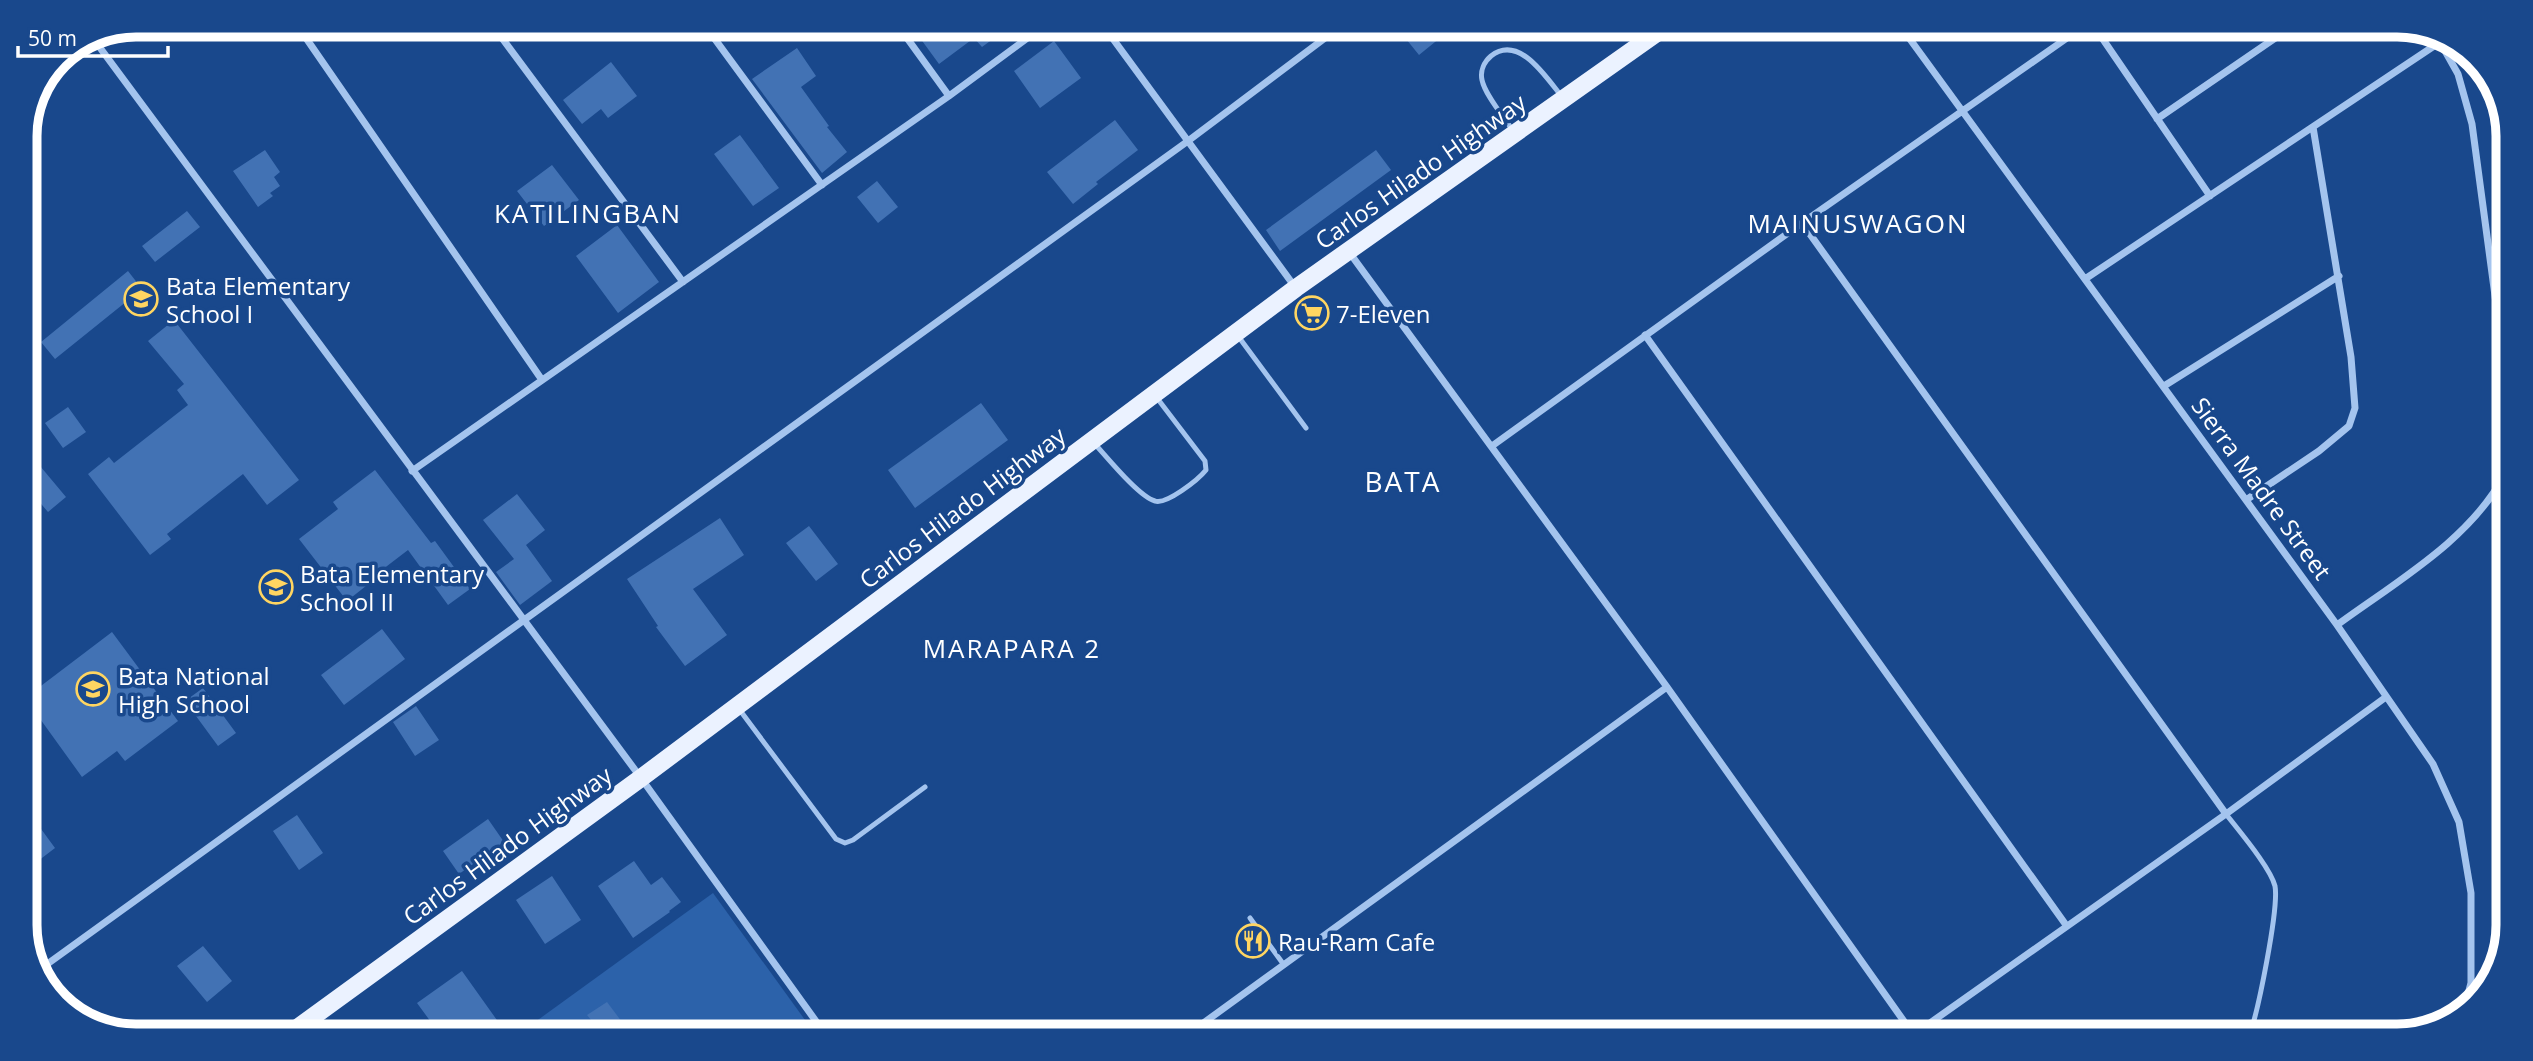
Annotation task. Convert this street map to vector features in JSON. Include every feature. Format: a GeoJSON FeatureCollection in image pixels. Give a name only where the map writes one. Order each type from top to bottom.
{"type":"FeatureCollection","features":[{"type":"Feature","properties":{"kind":"main road","name":"Carlos Hilado Highway"},"geometry":{"type":"LineString","coordinates":[[303,1024],[640,778],[1296,288],[1651,37]]}},
{"type":"Feature","properties":{"kind":"street"},"geometry":{"type":"LineString","coordinates":[[305,37],[542,380]]}},
{"type":"Feature","properties":{"kind":"street"},"geometry":{"type":"LineString","coordinates":[[501,37],[683,282]]}},
{"type":"Feature","properties":{"kind":"street"},"geometry":{"type":"LineString","coordinates":[[713,37],[822,185]]}},
{"type":"Feature","properties":{"kind":"street"},"geometry":{"type":"LineString","coordinates":[[906,37],[948,96]]}},
{"type":"Feature","properties":{"kind":"street"},"geometry":{"type":"LineString","coordinates":[[412,471],[1029,37]]}},
{"type":"Feature","properties":{"kind":"street"},"geometry":{"type":"LineString","coordinates":[[1112,37],[1296,288]]}},
{"type":"Feature","properties":{"kind":"street"},"geometry":{"type":"LineString","coordinates":[[46,965],[1188,141],[1326,37]]}},
{"type":"Feature","properties":{"kind":"street","name":"Sierra Madre Street"},"geometry":{"type":"LineString","coordinates":[[1907,37],[2337,625],[2433,764],[2459,822],[2471,893],[2471,983],[2468,995]]}},
{"type":"Feature","properties":{"kind":"street"},"geometry":{"type":"LineString","coordinates":[[1492,446],[1802,223],[2070,37]]}},
{"type":"Feature","properties":{"kind":"street"},"geometry":{"type":"LineString","coordinates":[[2101,37],[2210,196]]}},
{"type":"Feature","properties":{"kind":"street"},"geometry":{"type":"LineString","coordinates":[[2157,119],[2277,37]]}},
{"type":"Feature","properties":{"kind":"street"},"geometry":{"type":"LineString","coordinates":[[97,44],[640,778],[818,1024]]}},
{"type":"Feature","properties":{"kind":"street"},"geometry":{"type":"LineString","coordinates":[[2085,279],[2436,45]]}},
{"type":"Feature","properties":{"kind":"street"},"geometry":{"type":"LineString","coordinates":[[2448,50],[2458,74],[2472,124],[2496,303]]}},
{"type":"Feature","properties":{"kind":"street"},"geometry":{"type":"LineString","coordinates":[[2246,500],[2319,451],[2349,426],[2355,408],[2351,357],[2339,276],[2313,127]]}},
{"type":"Feature","properties":{"kind":"street"},"geometry":{"type":"LineString","coordinates":[[1802,223],[2226,814]]}},
{"type":"Feature","properties":{"kind":"street"},"geometry":{"type":"LineString","coordinates":[[1348,251],[1667,687],[1905,1024]]}},
{"type":"Feature","properties":{"kind":"street"},"geometry":{"type":"LineString","coordinates":[[2164,386],[2339,276]]}},
{"type":"Feature","properties":{"kind":"street"},"geometry":{"type":"LineString","coordinates":[[1645,335],[2066,925]]}},
{"type":"Feature","properties":{"kind":"street"},"geometry":{"type":"LineString","coordinates":[[2337,625],[2462,533],[2496,490]]}},
{"type":"Feature","properties":{"kind":"street"},"geometry":{"type":"LineString","coordinates":[[1202,1024],[1667,687]]}},
{"type":"Feature","properties":{"kind":"street"},"geometry":{"type":"LineString","coordinates":[[1928,1024],[2226,814],[2386,697]]}},
{"type":"Feature","properties":{"kind":"lane"},"geometry":{"type":"LineString","coordinates":[[1514,134],[1482,81],[1485,62],[1492,55],[1513,49],[1541,71],[1563,99]]}},
{"type":"Feature","properties":{"kind":"lane"},"geometry":{"type":"LineString","coordinates":[[1236,334],[1306,428]]}},
{"type":"Feature","properties":{"kind":"lane"},"geometry":{"type":"LineString","coordinates":[[1092,441],[1118,471],[1151,500],[1164,501],[1200,478],[1206,470],[1205,461],[1154,394]]}},
{"type":"Feature","properties":{"kind":"lane"},"geometry":{"type":"LineString","coordinates":[[737,706],[836,839],[845,843],[853,840],[925,787]]}},
{"type":"Feature","properties":{"kind":"lane"},"geometry":{"type":"LineString","coordinates":[[2226,814],[2261,861],[2274,886],[2274,912],[2252,1024]]}},
{"type":"Feature","properties":{"kind":"lane"},"geometry":{"type":"LineString","coordinates":[[1250,918],[1284,965]]}},
{"type":"Feature","properties":{"kind":"shaded area"},"geometry":{"type":"Polygon","coordinates":[[[713,893],[808,1024],[532,1024],[713,893]]]}},
{"type":"Feature","properties":{"kind":"building"},"geometry":{"type":"Polygon","coordinates":[[[919,37],[996,37],[982,47],[974,38],[939,64],[919,37]]]}},
{"type":"Feature","properties":{"kind":"building"},"geometry":{"type":"Polygon","coordinates":[[[1404,37],[1441,37],[1419,55],[1404,37]]]}},
{"type":"Feature","properties":{"kind":"building"},"geometry":{"type":"Polygon","coordinates":[[[1054,41],[1081,78],[1040,108],[1014,71],[1054,41]]]}},
{"type":"Feature","properties":{"kind":"building"},"geometry":{"type":"Polygon","coordinates":[[[797,48],[816,76],[801,87],[847,152],[822,173],[752,79],[797,48]]]}},
{"type":"Feature","properties":{"kind":"building"},"geometry":{"type":"Polygon","coordinates":[[[611,62],[637,96],[608,118],[601,109],[582,124],[563,100],[611,62]]]}},
{"type":"Feature","properties":{"kind":"building"},"geometry":{"type":"Polygon","coordinates":[[[1115,120],[1138,150],[1096,182],[1098,184],[1073,204],[1047,172],[1115,120]]]}},
{"type":"Feature","properties":{"kind":"building"},"geometry":{"type":"Polygon","coordinates":[[[740,135],[779,188],[753,206],[714,154],[740,135]]]}},
{"type":"Feature","properties":{"kind":"building"},"geometry":{"type":"Polygon","coordinates":[[[265,150],[280,172],[274,177],[280,186],[270,193],[273,196],[258,207],[233,171],[265,150]]]}},
{"type":"Feature","properties":{"kind":"building"},"geometry":{"type":"Polygon","coordinates":[[[1376,150],[1391,170],[1280,251],[1266,230],[1376,150]]]}},
{"type":"Feature","properties":{"kind":"building"},"geometry":{"type":"Polygon","coordinates":[[[552,165],[579,200],[544,226],[517,191],[552,165]]]}},
{"type":"Feature","properties":{"kind":"building"},"geometry":{"type":"Polygon","coordinates":[[[877,181],[898,207],[878,223],[857,197],[877,181]]]}},
{"type":"Feature","properties":{"kind":"building"},"geometry":{"type":"Polygon","coordinates":[[[187,211],[200,227],[155,262],[142,246],[187,211]]]}},
{"type":"Feature","properties":{"kind":"building"},"geometry":{"type":"Polygon","coordinates":[[[617,225],[659,282],[618,313],[576,256],[617,225]]]}},
{"type":"Feature","properties":{"kind":"building"},"geometry":{"type":"Polygon","coordinates":[[[128,271],[142,289],[55,359],[41,342],[128,271]]]}},
{"type":"Feature","properties":{"kind":"building"},"geometry":{"type":"Polygon","coordinates":[[[174,320],[299,480],[267,505],[243,474],[167,534],[171,539],[150,555],[88,474],[109,457],[114,463],[188,405],[177,390],[184,384],[148,341],[174,320]]]}},
{"type":"Feature","properties":{"kind":"building"},"geometry":{"type":"Polygon","coordinates":[[[981,403],[1008,440],[915,508],[888,470],[981,403]]]}},
{"type":"Feature","properties":{"kind":"building"},"geometry":{"type":"Polygon","coordinates":[[[68,407],[86,432],[63,448],[45,423],[68,407]]]}},
{"type":"Feature","properties":{"kind":"building"},"geometry":{"type":"Polygon","coordinates":[[[37,462],[66,497],[48,512],[37,499],[37,462]]]}},
{"type":"Feature","properties":{"kind":"building"},"geometry":{"type":"Polygon","coordinates":[[[375,470],[431,543],[435,541],[470,589],[448,605],[408,550],[347,601],[299,539],[338,509],[333,502],[375,470]]]}},
{"type":"Feature","properties":{"kind":"building"},"geometry":{"type":"Polygon","coordinates":[[[517,494],[545,530],[526,545],[552,581],[520,605],[496,572],[514,559],[483,520],[517,494]]]}},
{"type":"Feature","properties":{"kind":"building"},"geometry":{"type":"Polygon","coordinates":[[[720,518],[744,555],[693,589],[727,635],[685,666],[656,627],[658,626],[627,579],[720,518]]]}},
{"type":"Feature","properties":{"kind":"building"},"geometry":{"type":"Polygon","coordinates":[[[809,526],[838,564],[816,581],[786,543],[809,526]]]}},
{"type":"Feature","properties":{"kind":"building"},"geometry":{"type":"Polygon","coordinates":[[[382,629],[405,659],[344,705],[321,675],[382,629]]]}},
{"type":"Feature","properties":{"kind":"building"},"geometry":{"type":"Polygon","coordinates":[[[112,632],[178,721],[125,761],[117,751],[82,777],[37,715],[37,689],[112,632]]]}},
{"type":"Feature","properties":{"kind":"building"},"geometry":{"type":"Polygon","coordinates":[[[203,688],[236,733],[218,746],[185,701],[203,688]]]}},
{"type":"Feature","properties":{"kind":"building"},"geometry":{"type":"Polygon","coordinates":[[[416,706],[439,740],[415,756],[393,722],[416,706]]]}},
{"type":"Feature","properties":{"kind":"building"},"geometry":{"type":"Polygon","coordinates":[[[297,815],[323,853],[299,870],[273,831],[297,815]]]}},
{"type":"Feature","properties":{"kind":"building"},"geometry":{"type":"Polygon","coordinates":[[[488,819],[504,842],[459,874],[443,851],[488,819]]]}},
{"type":"Feature","properties":{"kind":"building"},"geometry":{"type":"Polygon","coordinates":[[[37,823],[55,848],[37,862],[37,823]]]}},
{"type":"Feature","properties":{"kind":"building"},"geometry":{"type":"Polygon","coordinates":[[[634,861],[651,885],[662,877],[681,902],[633,938],[598,886],[634,861]]]}},
{"type":"Feature","properties":{"kind":"building"},"geometry":{"type":"Polygon","coordinates":[[[552,876],[581,920],[545,944],[516,900],[552,876]]]}},
{"type":"Feature","properties":{"kind":"building"},"geometry":{"type":"Polygon","coordinates":[[[203,946],[232,981],[207,1002],[177,966],[203,946]]]}},
{"type":"Feature","properties":{"kind":"building"},"geometry":{"type":"Polygon","coordinates":[[[462,971],[500,1024],[432,1024],[417,1003],[462,971]]]}},
{"type":"Feature","properties":{"kind":"building"},"geometry":{"type":"Polygon","coordinates":[[[607,1002],[624,1024],[594,1024],[587,1015],[607,1002]]]}},
{"type":"Feature","properties":{"kind":"place","name":"Bata Elementary School I"},"geometry":{"type":"Point","coordinates":[141,299]}},
{"type":"Feature","properties":{"kind":"place","name":"7-Eleven"},"geometry":{"type":"Point","coordinates":[1312,313]}},
{"type":"Feature","properties":{"kind":"place","name":"Bata Elementary School II"},"geometry":{"type":"Point","coordinates":[276,587]}},
{"type":"Feature","properties":{"kind":"place","name":"Bata National High School"},"geometry":{"type":"Point","coordinates":[93,689]}},
{"type":"Feature","properties":{"kind":"place","name":"Rau-Ram Cafe"},"geometry":{"type":"Point","coordinates":[1253,941]}},
{"type":"Feature","properties":{"kind":"district","name":"KATILINGBAN"},"geometry":{"type":"Point","coordinates":[588,213]}},
{"type":"Feature","properties":{"kind":"district","name":"MAINUSWAGON"},"geometry":{"type":"Point","coordinates":[1858,223]}},
{"type":"Feature","properties":{"kind":"district","name":"BATA"},"geometry":{"type":"Point","coordinates":[1403,481]}},
{"type":"Feature","properties":{"kind":"district","name":"MARAPARA 2"},"geometry":{"type":"Point","coordinates":[1012,648]}}]}
